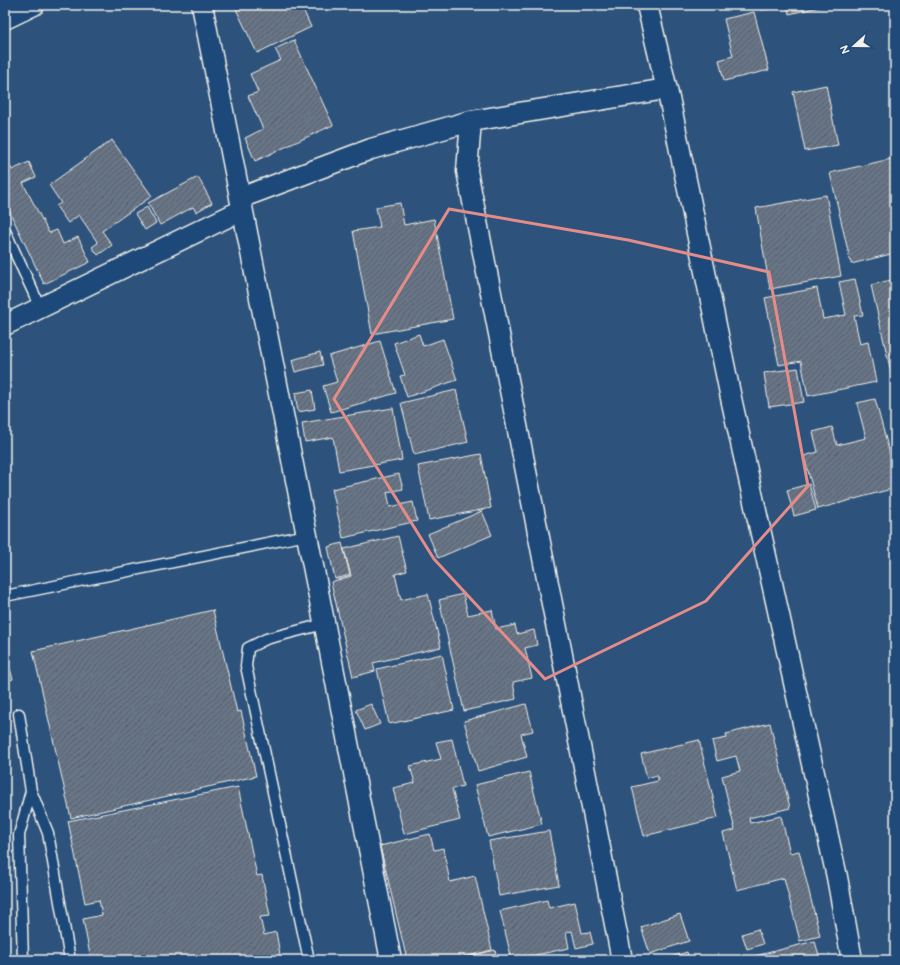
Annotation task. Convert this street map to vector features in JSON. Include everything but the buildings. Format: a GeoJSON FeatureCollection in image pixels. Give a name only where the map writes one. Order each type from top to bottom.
{"type":"FeatureCollection","features":[{"type":"Feature","properties":{"kind":"street"},"geometry":{"type":"LineString","coordinates":[[5,19],[34,5]]}},
{"type":"Feature","properties":{"kind":"street"},"geometry":{"type":"LineString","coordinates":[[202,5],[391,960]]}},
{"type":"Feature","properties":{"kind":"street"},"geometry":{"type":"LineString","coordinates":[[647,5],[731,398],[837,877],[852,960]]}},
{"type":"Feature","properties":{"kind":"street"},"geometry":{"type":"LineString","coordinates":[[5,325],[41,309],[241,204],[371,149],[471,121],[666,89]]}},
{"type":"Feature","properties":{"kind":"street"},"geometry":{"type":"LineString","coordinates":[[471,121],[467,170],[622,960]]}},
{"type":"Feature","properties":{"kind":"lane"},"geometry":{"type":"LineString","coordinates":[[5,231],[41,309]]}},
{"type":"Feature","properties":{"kind":"lane"},"geometry":{"type":"LineString","coordinates":[[5,596],[307,535]]}},
{"type":"Feature","properties":{"kind":"lane"},"geometry":{"type":"LineString","coordinates":[[309,960],[246,666],[248,648],[266,639],[324,624]]}},
{"type":"Feature","properties":{"kind":"lane"},"geometry":{"type":"LineString","coordinates":[[19,714],[31,791],[48,833],[70,960]]}},
{"type":"Feature","properties":{"kind":"lane"},"geometry":{"type":"LineString","coordinates":[[23,960],[19,835],[31,791]]}},
{"type":"Feature","properties":{"kind":"highlighted area"},"geometry":{"type":"Polygon","coordinates":[[[449,209],[628,240],[769,272],[808,486],[706,601],[545,679],[434,559],[334,399],[449,209]]]}}]}
